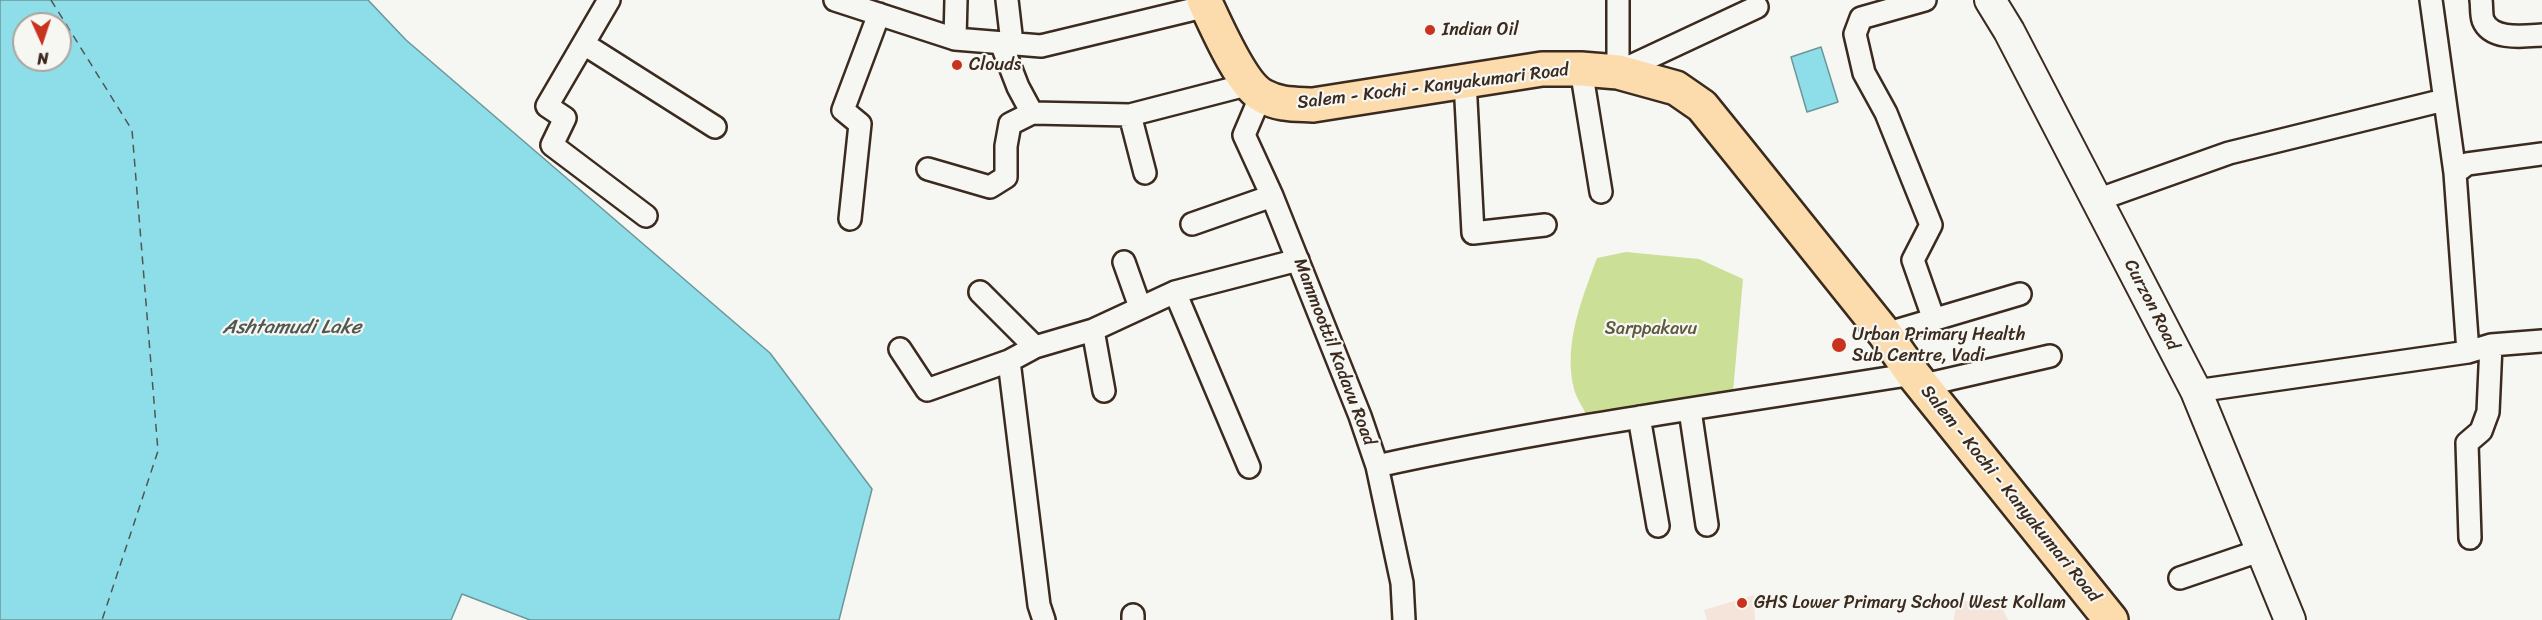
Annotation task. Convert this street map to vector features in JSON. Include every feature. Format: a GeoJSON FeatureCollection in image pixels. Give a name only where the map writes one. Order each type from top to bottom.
{"type":"FeatureCollection","features":[{"type":"Feature","properties":{"kind":"main road","name":"Curzon Road"},"geometry":{"type":"LineString","coordinates":[[1990,0],[2009,31],[2196,391],[2290,620]]}},
{"type":"Feature","properties":{"kind":"main road"},"geometry":{"type":"LineString","coordinates":[[1205,3],[1243,76],[1255,90]]}},
{"type":"Feature","properties":{"kind":"main road","name":"Salem - Kochi - Kanyakumari Road"},"geometry":{"type":"LineString","coordinates":[[1255,90],[1283,104],[1313,105],[1542,69],[1618,72],[1676,88],[1702,106],[2111,620]]}},
{"type":"Feature","properties":{"kind":"street"},"geometry":{"type":"LineString","coordinates":[[609,0],[547,106],[565,118],[552,145],[646,216]]}},
{"type":"Feature","properties":{"kind":"street"},"geometry":{"type":"LineString","coordinates":[[835,0],[955,39],[1041,46],[1205,3]]}},
{"type":"Feature","properties":{"kind":"street"},"geometry":{"type":"LineString","coordinates":[[955,39],[956,0]]}},
{"type":"Feature","properties":{"kind":"street"},"geometry":{"type":"LineString","coordinates":[[1007,0],[1006,43],[1018,87],[1032,113]]}},
{"type":"Feature","properties":{"kind":"street"},"geometry":{"type":"LineString","coordinates":[[1618,0],[1618,72],[1757,7]]}},
{"type":"Feature","properties":{"kind":"street"},"geometry":{"type":"LineString","coordinates":[[1925,0],[1862,18],[1855,34],[1864,73],[1886,113],[1931,225],[1913,260],[1934,320]]}},
{"type":"Feature","properties":{"kind":"street"},"geometry":{"type":"LineString","coordinates":[[2431,0],[2455,174],[2468,352]]}},
{"type":"Feature","properties":{"kind":"street"},"geometry":{"type":"LineString","coordinates":[[2481,0],[2484,21],[2490,29],[2517,37],[2542,34]]}},
{"type":"Feature","properties":{"kind":"street"},"geometry":{"type":"LineString","coordinates":[[850,219],[860,124],[843,110],[879,14]]}},
{"type":"Feature","properties":{"kind":"street"},"geometry":{"type":"LineString","coordinates":[[584,44],[715,127]]}},
{"type":"Feature","properties":{"kind":"street"},"geometry":{"type":"LineString","coordinates":[[1581,69],[1601,192]]}},
{"type":"Feature","properties":{"kind":"street"},"geometry":{"type":"LineString","coordinates":[[1465,81],[1473,232],[1545,225]]}},
{"type":"Feature","properties":{"kind":"street"},"geometry":{"type":"LineString","coordinates":[[928,169],[990,187],[1006,177],[1006,146],[1010,124],[1032,113],[1130,115],[1255,90]]}},
{"type":"Feature","properties":{"kind":"street","name":"Mammoottil Kadavu Road"},"geometry":{"type":"LineString","coordinates":[[1255,90],[1244,135],[1298,260],[1360,416],[1377,466],[1402,583],[1404,620]]}},
{"type":"Feature","properties":{"kind":"street"},"geometry":{"type":"LineString","coordinates":[[2097,200],[2229,153],[2444,100]]}},
{"type":"Feature","properties":{"kind":"street"},"geometry":{"type":"LineString","coordinates":[[1130,115],[1145,172]]}},
{"type":"Feature","properties":{"kind":"street"},"geometry":{"type":"LineString","coordinates":[[2455,174],[2467,164],[2542,154]]}},
{"type":"Feature","properties":{"kind":"street"},"geometry":{"type":"LineString","coordinates":[[1192,224],[1272,196]]}},
{"type":"Feature","properties":{"kind":"street"},"geometry":{"type":"LineString","coordinates":[[900,349],[927,390],[1009,361],[1035,347],[1093,330],[1175,292],[1298,260]]}},
{"type":"Feature","properties":{"kind":"street"},"geometry":{"type":"LineString","coordinates":[[1124,262],[1140,307]]}},
{"type":"Feature","properties":{"kind":"street"},"geometry":{"type":"LineString","coordinates":[[980,292],[1035,347]]}},
{"type":"Feature","properties":{"kind":"street"},"geometry":{"type":"LineString","coordinates":[[1175,292],[1249,467]]}},
{"type":"Feature","properties":{"kind":"street"},"geometry":{"type":"LineString","coordinates":[[1885,334],[2020,294]]}},
{"type":"Feature","properties":{"kind":"street"},"geometry":{"type":"LineString","coordinates":[[1093,330],[1104,391]]}},
{"type":"Feature","properties":{"kind":"street"},"geometry":{"type":"LineString","coordinates":[[2196,391],[2468,352],[2491,345],[2542,340]]}},
{"type":"Feature","properties":{"kind":"street"},"geometry":{"type":"LineString","coordinates":[[2470,538],[2466,443],[2481,431],[2488,412],[2491,345]]}},
{"type":"Feature","properties":{"kind":"street"},"geometry":{"type":"LineString","coordinates":[[1377,466],[1454,449],[1639,417],[1918,380],[2050,356]]}},
{"type":"Feature","properties":{"kind":"street"},"geometry":{"type":"LineString","coordinates":[[1009,361],[1040,604],[1044,620]]}},
{"type":"Feature","properties":{"kind":"street"},"geometry":{"type":"LineString","coordinates":[[1690,410],[1707,525]]}},
{"type":"Feature","properties":{"kind":"street"},"geometry":{"type":"LineString","coordinates":[[1639,417],[1658,526]]}},
{"type":"Feature","properties":{"kind":"street"},"geometry":{"type":"LineString","coordinates":[[2180,578],[2262,550]]}},
{"type":"Feature","properties":{"kind":"shaded area","name":"GHS Lower Primary School West Kollam"},"geometry":{"type":"Polygon","coordinates":[[[1754,595],[1755,620],[1707,620],[1704,610],[1754,595]]]}},
{"type":"Feature","properties":{"kind":"shaded area"},"geometry":{"type":"Polygon","coordinates":[[[1998,599],[2008,620],[1954,620],[1956,602],[1998,599]]]}},
{"type":"Feature","properties":{"kind":"green space","name":"Sarppakavu"},"geometry":{"type":"Polygon","coordinates":[[[1626,252],[1699,259],[1743,279],[1733,392],[1586,414],[1575,392],[1571,372],[1572,339],[1576,322],[1597,258],[1626,252]]]}},
{"type":"Feature","properties":{"kind":"water","name":"Ashtamudi Lake"},"geometry":{"type":"Polygon","coordinates":[[[0,0],[368,0],[406,40],[770,353],[872,489],[839,620],[530,620],[462,594],[451,620],[0,620],[0,0]]]}},
{"type":"Feature","properties":{"kind":"water"},"geometry":{"type":"Polygon","coordinates":[[[1821,47],[1838,102],[1807,112],[1791,57],[1821,47]]]}},
{"type":"Feature","properties":{"kind":"ferry route"},"geometry":{"type":"LineString","coordinates":[[51,0],[132,130],[158,451],[102,620]]}},
{"type":"Feature","properties":{"kind":"place","name":"Indian Oil"},"geometry":{"type":"Point","coordinates":[1430,30]}},
{"type":"Feature","properties":{"kind":"place","name":"Clouds"},"geometry":{"type":"Point","coordinates":[957,65]}},
{"type":"Feature","properties":{"kind":"place","name":"Urban Primary Health Sub Centre, Vadi"},"geometry":{"type":"Point","coordinates":[1839,345]}},
{"type":"Feature","properties":{"kind":"place","name":"GHS Lower Primary School West Kollam"},"geometry":{"type":"Point","coordinates":[1742,603]}}]}
